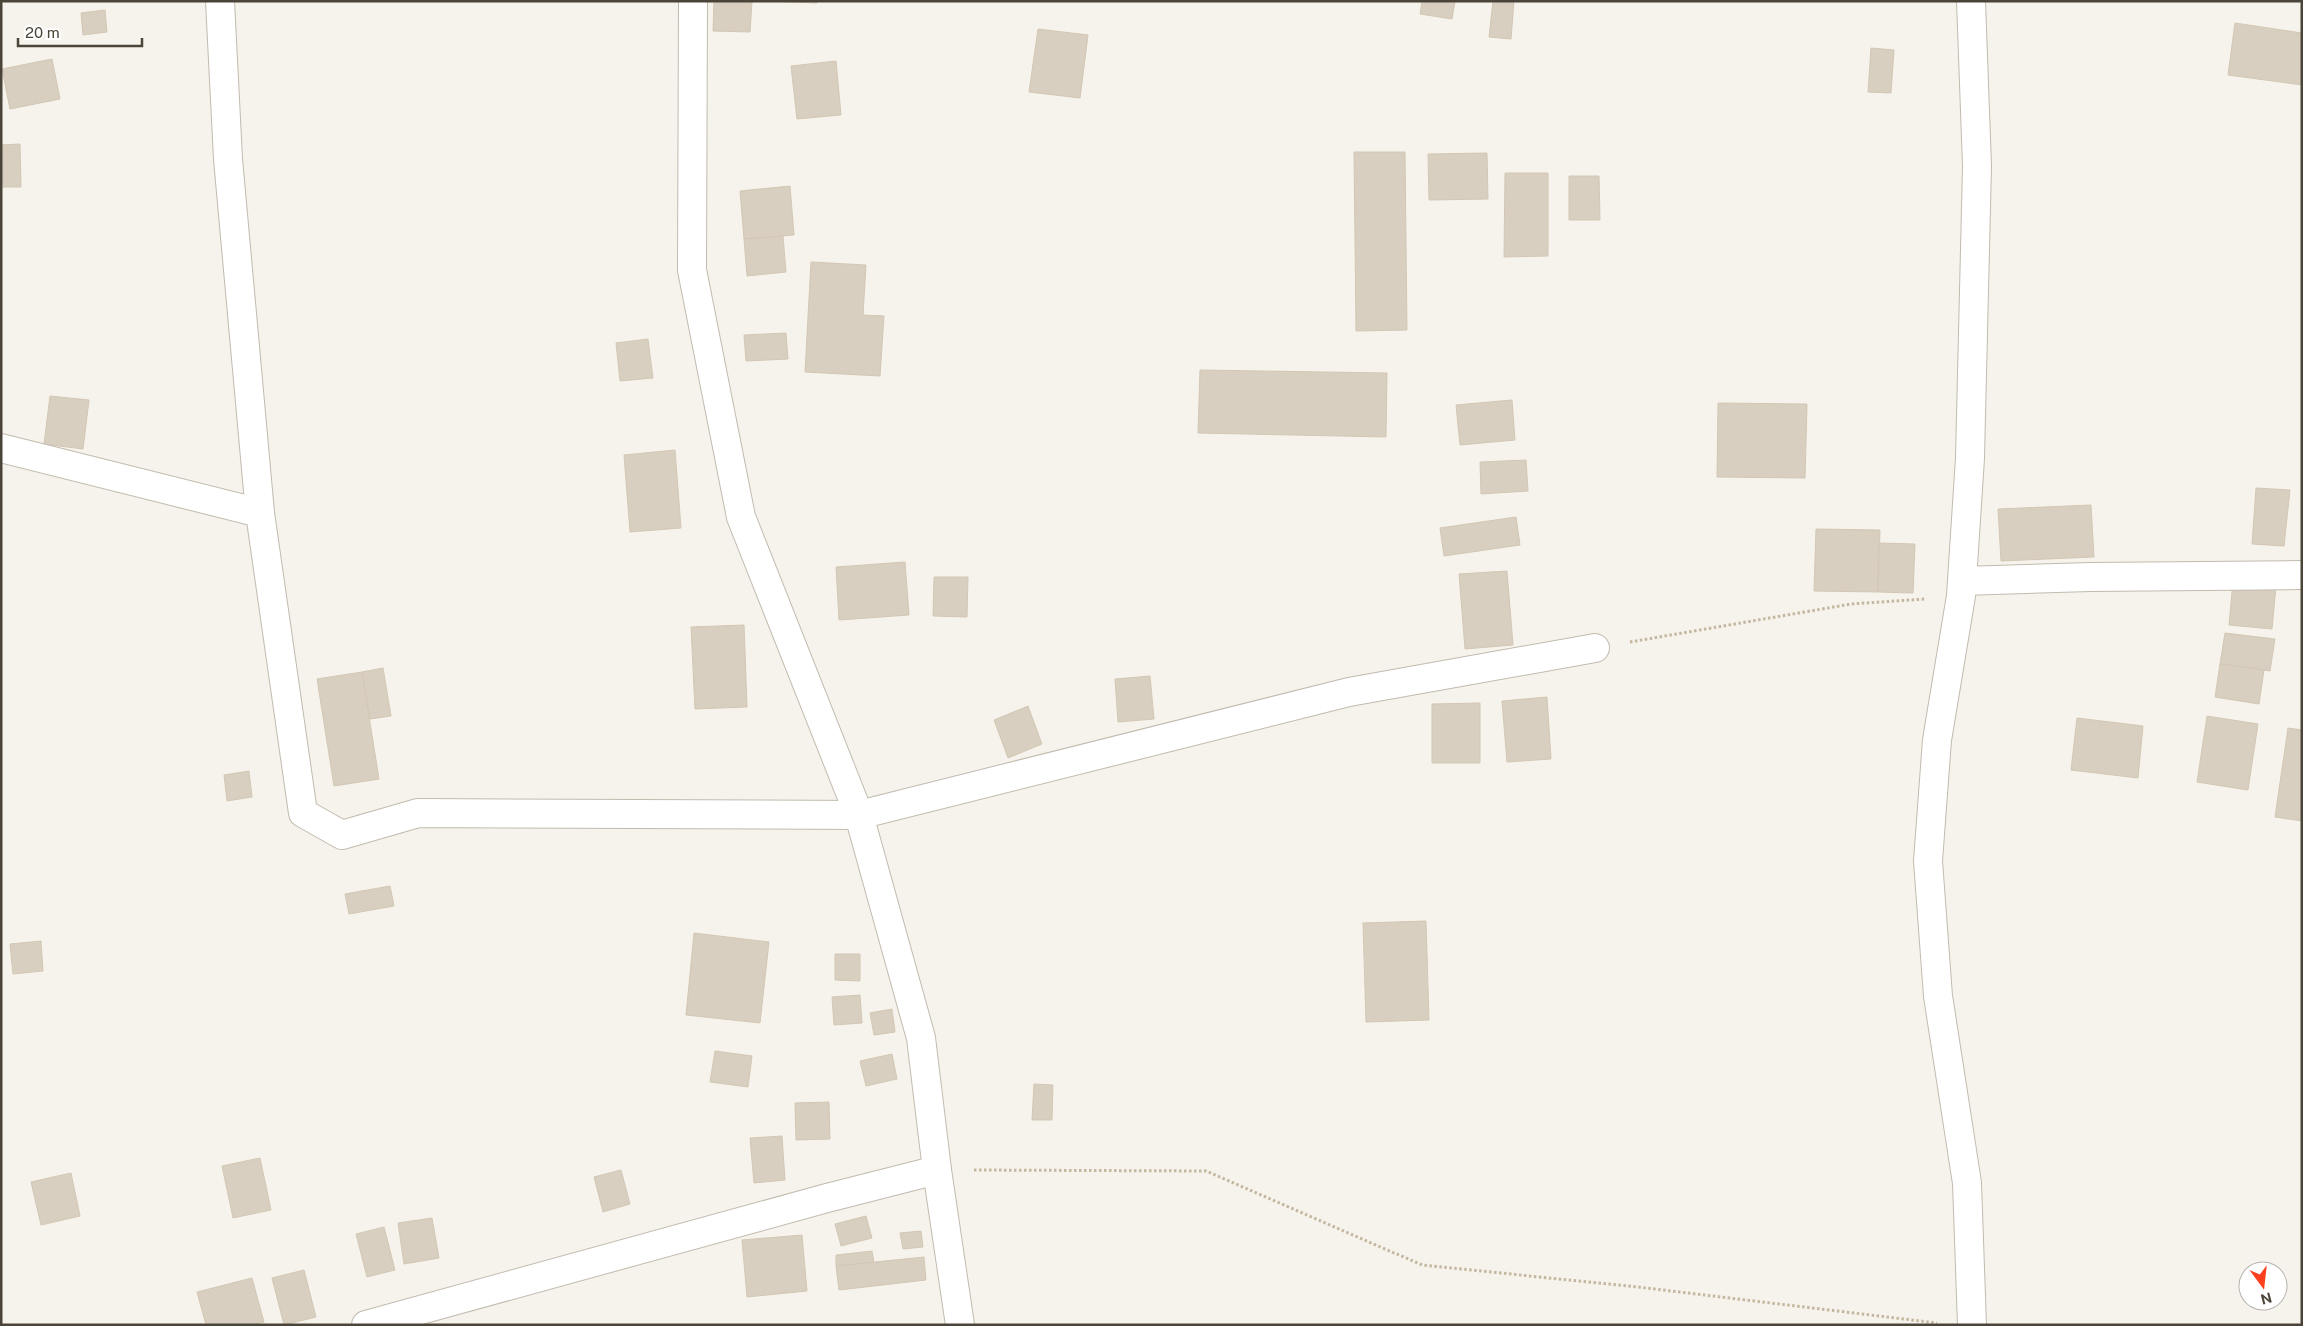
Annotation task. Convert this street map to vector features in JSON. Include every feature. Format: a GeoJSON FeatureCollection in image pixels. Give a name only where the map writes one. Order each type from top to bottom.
{"type":"FeatureCollection","features":[{"type":"Feature","properties":{"kind":"street"},"geometry":{"type":"LineString","coordinates":[[220,1],[228,159],[260,513],[303,813],[342,835],[418,813],[860,814],[1349,692],[1595,648]]}},
{"type":"Feature","properties":{"kind":"street"},"geometry":{"type":"LineString","coordinates":[[693,1],[692,270],[741,517],[860,814],[921,1038],[937,1170],[960,1325]]}},
{"type":"Feature","properties":{"kind":"street"},"geometry":{"type":"LineString","coordinates":[[1970,1],[1977,166],[1970,458],[1962,588],[1938,740],[1928,861],[1938,996],[1967,1183],[1972,1325]]}},
{"type":"Feature","properties":{"kind":"street"},"geometry":{"type":"LineString","coordinates":[[1,448],[260,513]]}},
{"type":"Feature","properties":{"kind":"street"},"geometry":{"type":"LineString","coordinates":[[1962,588],[2090,576],[2302,575]]}},
{"type":"Feature","properties":{"kind":"street"},"geometry":{"type":"LineString","coordinates":[[366,1325],[827,1198],[937,1170]]}},
{"type":"Feature","properties":{"kind":"path"},"geometry":{"type":"LineString","coordinates":[[1595,648],[1851,604],[1962,588]]}},
{"type":"Feature","properties":{"kind":"path"},"geometry":{"type":"LineString","coordinates":[[937,1170],[1206,1171],[1422,1265],[1638,1287],[1938,1324]]}},
{"type":"Feature","properties":{"kind":"building"},"geometry":{"type":"Polygon","coordinates":[[[714,1],[752,1],[750,32],[713,31],[714,1]]]}},
{"type":"Feature","properties":{"kind":"building"},"geometry":{"type":"Polygon","coordinates":[[[766,1],[817,1],[817,3],[766,1]]]}},
{"type":"Feature","properties":{"kind":"building"},"geometry":{"type":"Polygon","coordinates":[[[1422,1],[1455,1],[1452,19],[1420,14],[1422,1]]]}},
{"type":"Feature","properties":{"kind":"building"},"geometry":{"type":"Polygon","coordinates":[[[1493,1],[1514,1],[1511,39],[1489,37],[1493,1]]]}},
{"type":"Feature","properties":{"kind":"building"},"geometry":{"type":"Polygon","coordinates":[[[105,10],[107,32],[83,35],[81,13],[105,10]]]}},
{"type":"Feature","properties":{"kind":"building"},"geometry":{"type":"Polygon","coordinates":[[[2235,23],[2302,33],[2302,85],[2228,75],[2235,23]]]}},
{"type":"Feature","properties":{"kind":"building"},"geometry":{"type":"Polygon","coordinates":[[[1038,29],[1088,35],[1080,98],[1029,92],[1038,29]]]}},
{"type":"Feature","properties":{"kind":"building"},"geometry":{"type":"Polygon","coordinates":[[[1871,48],[1894,50],[1891,93],[1868,92],[1871,48]]]}},
{"type":"Feature","properties":{"kind":"building"},"geometry":{"type":"Polygon","coordinates":[[[52,59],[60,99],[10,109],[2,69],[52,59]]]}},
{"type":"Feature","properties":{"kind":"building"},"geometry":{"type":"Polygon","coordinates":[[[836,61],[841,115],[797,119],[791,66],[836,61]]]}},
{"type":"Feature","properties":{"kind":"building"},"geometry":{"type":"Polygon","coordinates":[[[20,144],[21,187],[1,187],[1,145],[20,144]]]}},
{"type":"Feature","properties":{"kind":"building"},"geometry":{"type":"Polygon","coordinates":[[[1354,152],[1405,152],[1407,330],[1356,331],[1354,152]]]}},
{"type":"Feature","properties":{"kind":"building"},"geometry":{"type":"Polygon","coordinates":[[[1487,153],[1488,199],[1429,200],[1428,154],[1487,153]]]}},
{"type":"Feature","properties":{"kind":"building"},"geometry":{"type":"Polygon","coordinates":[[[1505,173],[1548,173],[1548,256],[1504,257],[1505,173]]]}},
{"type":"Feature","properties":{"kind":"building"},"geometry":{"type":"Polygon","coordinates":[[[1569,176],[1599,176],[1600,220],[1569,220],[1569,176]]]}},
{"type":"Feature","properties":{"kind":"building"},"geometry":{"type":"Polygon","coordinates":[[[790,186],[794,235],[744,239],[740,191],[790,186]]]}},
{"type":"Feature","properties":{"kind":"building"},"geometry":{"type":"Polygon","coordinates":[[[783,236],[786,272],[747,276],[744,239],[783,236]]]}},
{"type":"Feature","properties":{"kind":"building"},"geometry":{"type":"Polygon","coordinates":[[[811,262],[866,265],[863,315],[884,316],[880,376],[805,372],[811,262]]]}},
{"type":"Feature","properties":{"kind":"building"},"geometry":{"type":"Polygon","coordinates":[[[786,333],[788,359],[746,361],[744,335],[786,333]]]}},
{"type":"Feature","properties":{"kind":"building"},"geometry":{"type":"Polygon","coordinates":[[[648,339],[653,378],[620,381],[616,343],[648,339]]]}},
{"type":"Feature","properties":{"kind":"building"},"geometry":{"type":"Polygon","coordinates":[[[1200,370],[1387,373],[1386,437],[1198,433],[1200,370]]]}},
{"type":"Feature","properties":{"kind":"building"},"geometry":{"type":"Polygon","coordinates":[[[50,396],[89,400],[83,449],[44,444],[50,396]]]}},
{"type":"Feature","properties":{"kind":"building"},"geometry":{"type":"Polygon","coordinates":[[[1512,400],[1515,440],[1460,445],[1456,405],[1512,400]]]}},
{"type":"Feature","properties":{"kind":"building"},"geometry":{"type":"Polygon","coordinates":[[[1718,403],[1807,404],[1805,478],[1717,477],[1718,403]]]}},
{"type":"Feature","properties":{"kind":"building"},"geometry":{"type":"Polygon","coordinates":[[[675,450],[681,528],[630,532],[624,455],[675,450]]]}},
{"type":"Feature","properties":{"kind":"building"},"geometry":{"type":"Polygon","coordinates":[[[1526,460],[1528,491],[1481,494],[1480,462],[1526,460]]]}},
{"type":"Feature","properties":{"kind":"building"},"geometry":{"type":"Polygon","coordinates":[[[2256,488],[2290,490],[2284,546],[2252,544],[2256,488]]]}},
{"type":"Feature","properties":{"kind":"building"},"geometry":{"type":"Polygon","coordinates":[[[2091,505],[2094,557],[2001,561],[1998,509],[2091,505]]]}},
{"type":"Feature","properties":{"kind":"building"},"geometry":{"type":"Polygon","coordinates":[[[1516,517],[1520,545],[1444,556],[1440,528],[1516,517]]]}},
{"type":"Feature","properties":{"kind":"building"},"geometry":{"type":"Polygon","coordinates":[[[1816,529],[1880,530],[1878,592],[1814,591],[1816,529]]]}},
{"type":"Feature","properties":{"kind":"building"},"geometry":{"type":"Polygon","coordinates":[[[1879,543],[1915,544],[1913,593],[1878,592],[1879,543]]]}},
{"type":"Feature","properties":{"kind":"building"},"geometry":{"type":"Polygon","coordinates":[[[905,562],[909,615],[839,620],[836,567],[905,562]]]}},
{"type":"Feature","properties":{"kind":"building"},"geometry":{"type":"Polygon","coordinates":[[[1507,571],[1513,645],[1465,649],[1459,574],[1507,571]]]}},
{"type":"Feature","properties":{"kind":"building"},"geometry":{"type":"Polygon","coordinates":[[[934,577],[968,577],[967,617],[933,616],[934,577]]]}},
{"type":"Feature","properties":{"kind":"building"},"geometry":{"type":"Polygon","coordinates":[[[2233,581],[2276,586],[2272,629],[2229,625],[2233,581]]]}},
{"type":"Feature","properties":{"kind":"building"},"geometry":{"type":"Polygon","coordinates":[[[744,625],[747,707],[695,709],[691,627],[744,625]]]}},
{"type":"Feature","properties":{"kind":"building"},"geometry":{"type":"Polygon","coordinates":[[[2225,633],[2275,639],[2270,671],[2220,664],[2225,633]]]}},
{"type":"Feature","properties":{"kind":"building"},"geometry":{"type":"Polygon","coordinates":[[[2220,664],[2264,670],[2259,704],[2215,697],[2220,664]]]}},
{"type":"Feature","properties":{"kind":"building"},"geometry":{"type":"Polygon","coordinates":[[[383,668],[391,716],[370,719],[362,672],[383,668]]]}},
{"type":"Feature","properties":{"kind":"building"},"geometry":{"type":"Polygon","coordinates":[[[362,672],[379,779],[334,786],[317,679],[362,672]]]}},
{"type":"Feature","properties":{"kind":"building"},"geometry":{"type":"Polygon","coordinates":[[[1150,676],[1154,719],[1118,722],[1115,679],[1150,676]]]}},
{"type":"Feature","properties":{"kind":"building"},"geometry":{"type":"Polygon","coordinates":[[[1547,697],[1551,759],[1507,762],[1502,701],[1547,697]]]}},
{"type":"Feature","properties":{"kind":"building"},"geometry":{"type":"Polygon","coordinates":[[[1480,703],[1480,763],[1432,763],[1432,704],[1480,703]]]}},
{"type":"Feature","properties":{"kind":"building"},"geometry":{"type":"Polygon","coordinates":[[[1028,706],[1042,744],[1008,758],[994,720],[1028,706]]]}},
{"type":"Feature","properties":{"kind":"building"},"geometry":{"type":"Polygon","coordinates":[[[2207,716],[2258,724],[2248,790],[2197,782],[2207,716]]]}},
{"type":"Feature","properties":{"kind":"building"},"geometry":{"type":"Polygon","coordinates":[[[2077,718],[2143,726],[2138,778],[2071,770],[2077,718]]]}},
{"type":"Feature","properties":{"kind":"building"},"geometry":{"type":"Polygon","coordinates":[[[2288,728],[2302,730],[2302,821],[2275,817],[2288,728]]]}},
{"type":"Feature","properties":{"kind":"building"},"geometry":{"type":"Polygon","coordinates":[[[249,771],[252,797],[227,801],[224,775],[249,771]]]}},
{"type":"Feature","properties":{"kind":"building"},"geometry":{"type":"Polygon","coordinates":[[[390,886],[394,906],[349,914],[345,894],[390,886]]]}},
{"type":"Feature","properties":{"kind":"building"},"geometry":{"type":"Polygon","coordinates":[[[1426,921],[1429,1020],[1366,1022],[1363,923],[1426,921]]]}},
{"type":"Feature","properties":{"kind":"building"},"geometry":{"type":"Polygon","coordinates":[[[694,933],[769,942],[760,1023],[686,1015],[694,933]]]}},
{"type":"Feature","properties":{"kind":"building"},"geometry":{"type":"Polygon","coordinates":[[[41,941],[43,971],[13,974],[10,944],[41,941]]]}},
{"type":"Feature","properties":{"kind":"building"},"geometry":{"type":"Polygon","coordinates":[[[835,954],[860,954],[860,981],[835,980],[835,954]]]}},
{"type":"Feature","properties":{"kind":"building"},"geometry":{"type":"Polygon","coordinates":[[[860,995],[862,1023],[834,1025],[832,997],[860,995]]]}},
{"type":"Feature","properties":{"kind":"building"},"geometry":{"type":"Polygon","coordinates":[[[892,1009],[895,1032],[874,1035],[870,1013],[892,1009]]]}},
{"type":"Feature","properties":{"kind":"building"},"geometry":{"type":"Polygon","coordinates":[[[715,1051],[752,1056],[748,1087],[710,1082],[715,1051]]]}},
{"type":"Feature","properties":{"kind":"building"},"geometry":{"type":"Polygon","coordinates":[[[892,1054],[897,1079],[866,1086],[860,1061],[892,1054]]]}},
{"type":"Feature","properties":{"kind":"building"},"geometry":{"type":"Polygon","coordinates":[[[1034,1084],[1053,1085],[1052,1120],[1032,1120],[1034,1084]]]}},
{"type":"Feature","properties":{"kind":"building"},"geometry":{"type":"Polygon","coordinates":[[[829,1102],[830,1139],[796,1140],[795,1103],[829,1102]]]}},
{"type":"Feature","properties":{"kind":"building"},"geometry":{"type":"Polygon","coordinates":[[[782,1136],[785,1180],[754,1183],[750,1138],[782,1136]]]}},
{"type":"Feature","properties":{"kind":"building"},"geometry":{"type":"Polygon","coordinates":[[[260,1158],[271,1210],[233,1218],[222,1166],[260,1158]]]}},
{"type":"Feature","properties":{"kind":"building"},"geometry":{"type":"Polygon","coordinates":[[[621,1170],[630,1204],[603,1212],[594,1177],[621,1170]]]}},
{"type":"Feature","properties":{"kind":"building"},"geometry":{"type":"Polygon","coordinates":[[[71,1173],[80,1216],[41,1225],[31,1182],[71,1173]]]}},
{"type":"Feature","properties":{"kind":"building"},"geometry":{"type":"Polygon","coordinates":[[[866,1216],[872,1238],[841,1246],[835,1224],[866,1216]]]}},
{"type":"Feature","properties":{"kind":"building"},"geometry":{"type":"Polygon","coordinates":[[[432,1218],[439,1258],[404,1264],[398,1223],[432,1218]]]}},
{"type":"Feature","properties":{"kind":"building"},"geometry":{"type":"Polygon","coordinates":[[[384,1227],[395,1270],[367,1277],[356,1234],[384,1227]]]}},
{"type":"Feature","properties":{"kind":"building"},"geometry":{"type":"Polygon","coordinates":[[[921,1231],[923,1247],[903,1249],[900,1233],[921,1231]]]}},
{"type":"Feature","properties":{"kind":"building"},"geometry":{"type":"Polygon","coordinates":[[[802,1235],[807,1291],[747,1297],[742,1240],[802,1235]]]}},
{"type":"Feature","properties":{"kind":"building"},"geometry":{"type":"Polygon","coordinates":[[[872,1251],[874,1263],[836,1266],[836,1255],[872,1251]]]}},
{"type":"Feature","properties":{"kind":"building"},"geometry":{"type":"Polygon","coordinates":[[[924,1257],[926,1280],[839,1290],[836,1266],[924,1257]]]}},
{"type":"Feature","properties":{"kind":"building"},"geometry":{"type":"Polygon","coordinates":[[[304,1270],[316,1317],[284,1325],[272,1278],[304,1270]]]}},
{"type":"Feature","properties":{"kind":"building"},"geometry":{"type":"Polygon","coordinates":[[[252,1278],[264,1322],[252,1325],[206,1325],[197,1292],[252,1278]]]}}]}
